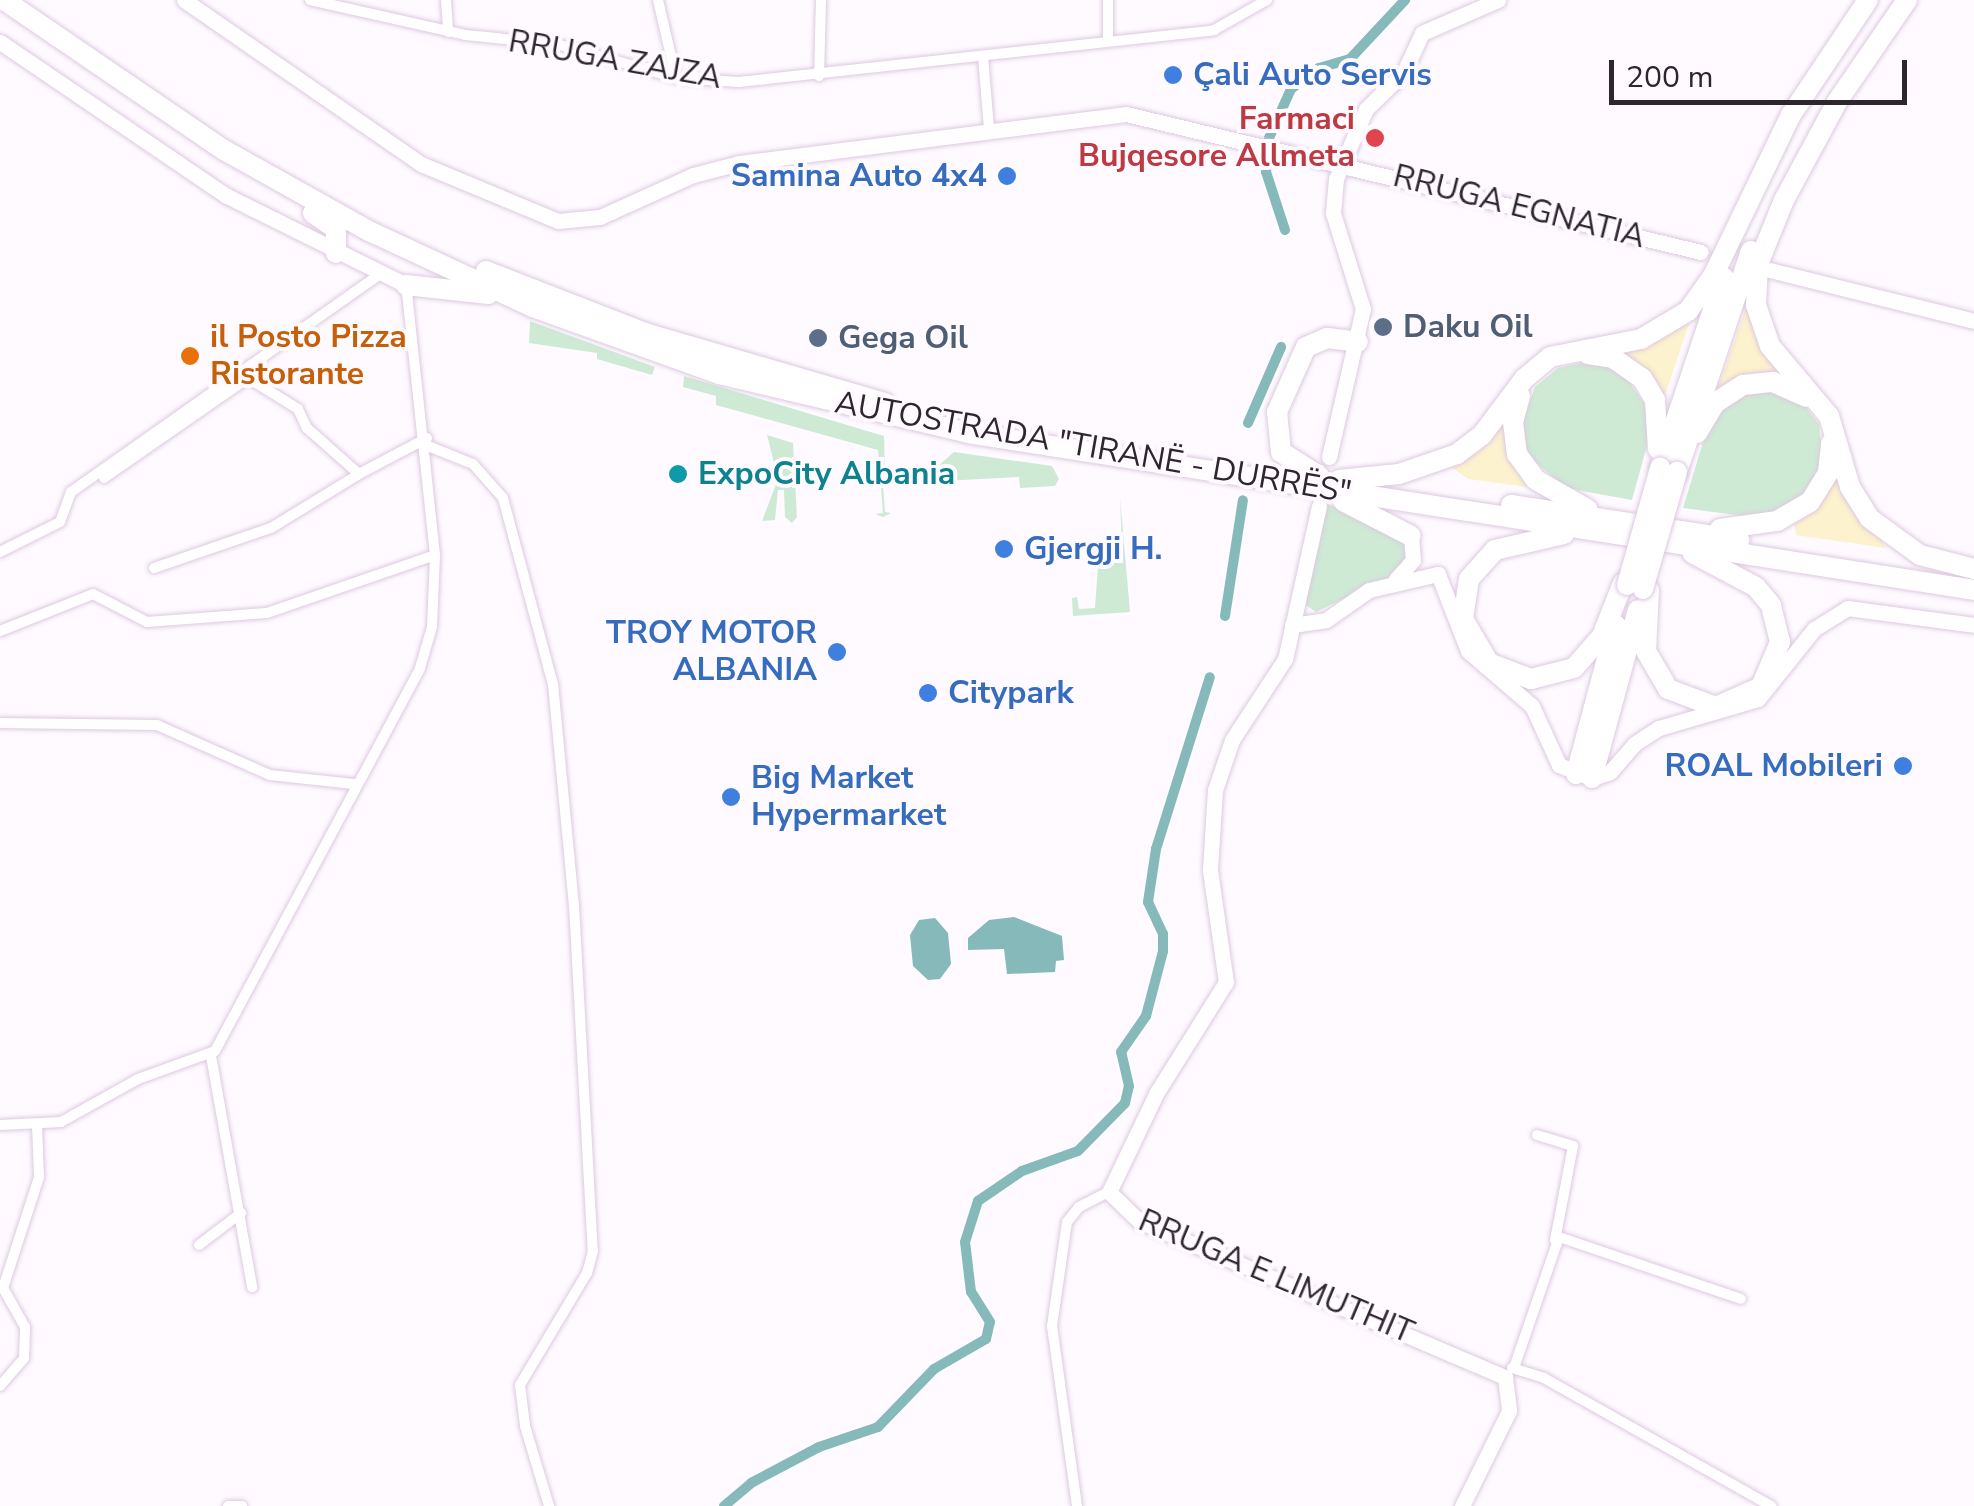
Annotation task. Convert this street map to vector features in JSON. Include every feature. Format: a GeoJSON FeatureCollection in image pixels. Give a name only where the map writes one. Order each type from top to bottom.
{"type":"FeatureCollection","features":[{"type":"Feature","properties":{"kind":"highway","name":"AUTOSTRADA \"TIRANË - DURRËS\""},"geometry":{"type":"LineString","coordinates":[[4,0],[224,150],[370,231],[514,299],[705,370],[846,408],[1255,477],[1585,531],[1661,529],[1974,578]]}},
{"type":"Feature","properties":{"kind":"highway","name":"AUTOSTRADA \"TIRANË - DURRËS\""},"geometry":{"type":"LineString","coordinates":[[24,0],[286,171],[416,240],[587,312],[752,368],[903,407],[1615,518],[1974,590]]}},
{"type":"Feature","properties":{"kind":"highway"},"geometry":{"type":"LineString","coordinates":[[1838,71],[1872,0]]}},
{"type":"Feature","properties":{"kind":"highway"},"geometry":{"type":"LineString","coordinates":[[1358,342],[1327,338],[1306,347],[1277,412],[1281,452],[1329,471],[1398,474],[1443,460],[1482,436],[1524,379],[1550,357],[1640,339],[1677,320],[1714,276],[1838,71],[1897,0]]}},
{"type":"Feature","properties":{"kind":"highway"},"geometry":{"type":"LineString","coordinates":[[1838,71],[1908,0]]}},
{"type":"Feature","properties":{"kind":"highway"},"geometry":{"type":"LineString","coordinates":[[1584,776],[1636,587],[1661,529],[1669,470],[1751,252],[1820,99]]}},
{"type":"Feature","properties":{"kind":"highway"},"geometry":{"type":"LineString","coordinates":[[1820,99],[1765,242],[1756,274],[1757,313],[1776,356],[1829,416],[1850,487],[1870,518],[1920,556],[1974,569]]}},
{"type":"Feature","properties":{"kind":"highway"},"geometry":{"type":"LineString","coordinates":[[224,150],[233,167],[330,222],[336,254]]}},
{"type":"Feature","properties":{"kind":"highway"},"geometry":{"type":"LineString","coordinates":[[406,285],[514,299]]}},
{"type":"Feature","properties":{"kind":"highway"},"geometry":{"type":"LineString","coordinates":[[1615,518],[1563,499],[1526,469],[1513,422],[1528,384],[1573,355],[1601,355],[1625,364],[1655,400],[1669,470]]}},
{"type":"Feature","properties":{"kind":"highway"},"geometry":{"type":"LineString","coordinates":[[1661,529],[1763,524],[1800,510],[1821,488],[1831,464],[1826,420],[1793,388],[1764,381],[1743,385],[1708,412],[1669,470]]}},
{"type":"Feature","properties":{"kind":"highway"},"geometry":{"type":"LineString","coordinates":[[1255,477],[1363,508],[1411,536]]}},
{"type":"Feature","properties":{"kind":"highway"},"geometry":{"type":"LineString","coordinates":[[1636,587],[1646,651],[1668,689],[1716,707],[1761,686],[1780,642],[1772,606],[1744,579],[1661,529]]}},
{"type":"Feature","properties":{"kind":"highway"},"geometry":{"type":"LineString","coordinates":[[1585,531],[1507,545],[1477,566],[1462,606],[1480,654],[1515,676],[1562,674],[1594,648],[1636,587]]}},
{"type":"Feature","properties":{"kind":"main road","name":"RRUGA EGNATIA"},"geometry":{"type":"LineString","coordinates":[[184,0],[421,164],[558,221],[600,217],[731,164],[1126,114],[1239,136],[1701,252]]}},
{"type":"Feature","properties":{"kind":"main road"},"geometry":{"type":"LineString","coordinates":[[1329,471],[1358,342],[1363,299],[1334,214],[1343,164],[1366,109],[1404,72],[1422,33],[1498,0]]}},
{"type":"Feature","properties":{"kind":"main road"},"geometry":{"type":"LineString","coordinates":[[0,42],[136,138],[336,254],[406,285]]}},
{"type":"Feature","properties":{"kind":"main road"},"geometry":{"type":"LineString","coordinates":[[1770,270],[1974,321]]}},
{"type":"Feature","properties":{"kind":"main road"},"geometry":{"type":"LineString","coordinates":[[1319,506],[1292,625],[1326,620]]}},
{"type":"Feature","properties":{"kind":"main road"},"geometry":{"type":"LineString","coordinates":[[1411,536],[1444,582],[1468,651],[1532,706],[1559,765],[1584,776],[1610,772],[1634,744],[1660,728],[1758,699],[1814,629],[1847,608],[1974,625]]}},
{"type":"Feature","properties":{"kind":"main road"},"geometry":{"type":"LineString","coordinates":[[1384,585],[1414,560],[1411,536]]}},
{"type":"Feature","properties":{"kind":"main road"},"geometry":{"type":"LineString","coordinates":[[1296,598],[1312,615],[1342,606],[1384,585],[1432,571],[1444,582]]}},
{"type":"Feature","properties":{"kind":"main road"},"geometry":{"type":"LineString","coordinates":[[1285,659],[1342,606]]}},
{"type":"Feature","properties":{"kind":"main road","name":"RRUGA E LIMUTHIT"},"geometry":{"type":"LineString","coordinates":[[1292,625],[1285,659],[1232,740],[1215,790],[1210,870],[1227,952],[1226,982],[1157,1092],[1109,1192],[1139,1221],[1510,1371]]}},
{"type":"Feature","properties":{"kind":"main road"},"geometry":{"type":"LineString","coordinates":[[1462,1506],[1509,1412],[1510,1371]]}},
{"type":"Feature","properties":{"kind":"street","name":"RRUGA ZAJZA"},"geometry":{"type":"LineString","coordinates":[[310,0],[448,32],[536,40],[676,78],[739,82],[1214,30],[1267,0]]}},
{"type":"Feature","properties":{"kind":"street"},"geometry":{"type":"LineString","coordinates":[[446,0],[448,32]]}},
{"type":"Feature","properties":{"kind":"street"},"geometry":{"type":"LineString","coordinates":[[658,0],[676,78]]}},
{"type":"Feature","properties":{"kind":"street"},"geometry":{"type":"LineString","coordinates":[[819,76],[821,0]]}},
{"type":"Feature","properties":{"kind":"street"},"geometry":{"type":"LineString","coordinates":[[1108,0],[1108,39]]}},
{"type":"Feature","properties":{"kind":"street"},"geometry":{"type":"LineString","coordinates":[[983,57],[989,129]]}},
{"type":"Feature","properties":{"kind":"street"},"geometry":{"type":"LineString","coordinates":[[0,552],[60,522],[71,492],[379,275]]}},
{"type":"Feature","properties":{"kind":"street"},"geometry":{"type":"LineString","coordinates":[[252,1286],[211,1056],[428,650],[435,554],[427,442],[406,285]]}},
{"type":"Feature","properties":{"kind":"street"},"geometry":{"type":"LineString","coordinates":[[104,478],[254,378],[298,409],[317,438],[359,474]]}},
{"type":"Feature","properties":{"kind":"street"},"geometry":{"type":"LineString","coordinates":[[154,568],[271,528],[359,474],[427,442]]}},
{"type":"Feature","properties":{"kind":"street"},"geometry":{"type":"LineString","coordinates":[[427,442],[473,464],[503,498],[553,684],[574,905],[593,1251],[587,1273],[520,1385],[524,1426],[549,1506]]}},
{"type":"Feature","properties":{"kind":"street"},"geometry":{"type":"LineString","coordinates":[[0,630],[93,594],[147,622],[284,610],[435,554]]}},
{"type":"Feature","properties":{"kind":"street"},"geometry":{"type":"LineString","coordinates":[[0,723],[157,726],[270,776],[354,784]]}},
{"type":"Feature","properties":{"kind":"street"},"geometry":{"type":"LineString","coordinates":[[0,1125],[61,1122],[138,1078],[211,1056]]}},
{"type":"Feature","properties":{"kind":"street"},"geometry":{"type":"LineString","coordinates":[[0,1386],[20,1368],[27,1340],[1,1289],[39,1177],[37,1124]]}},
{"type":"Feature","properties":{"kind":"street"},"geometry":{"type":"LineString","coordinates":[[1538,1135],[1573,1146],[1555,1240],[1510,1371],[1771,1506]]}},
{"type":"Feature","properties":{"kind":"street"},"geometry":{"type":"LineString","coordinates":[[1077,1506],[1052,1326],[1067,1222],[1079,1207],[1109,1192]]}},
{"type":"Feature","properties":{"kind":"street"},"geometry":{"type":"LineString","coordinates":[[199,1246],[240,1214]]}},
{"type":"Feature","properties":{"kind":"street"},"geometry":{"type":"LineString","coordinates":[[1555,1240],[1569,1236],[1741,1299]]}},
{"type":"Feature","properties":{"kind":"street"},"geometry":{"type":"LineString","coordinates":[[228,1506],[242,1506]]}},
{"type":"Feature","properties":{"kind":"green space"},"geometry":{"type":"Polygon","coordinates":[[[530,321],[655,367],[652,375],[597,359],[597,353],[529,343],[530,321]]]}},
{"type":"Feature","properties":{"kind":"green space"},"geometry":{"type":"Polygon","coordinates":[[[1591,361],[1621,370],[1648,409],[1648,442],[1632,500],[1566,488],[1527,455],[1520,429],[1535,387],[1558,368],[1591,361]]]}},
{"type":"Feature","properties":{"kind":"green space"},"geometry":{"type":"Polygon","coordinates":[[[684,376],[884,436],[885,476],[893,476],[893,485],[883,486],[885,512],[891,513],[883,517],[875,514],[883,513],[878,450],[716,405],[716,396],[683,387],[684,376]]]}},
{"type":"Feature","properties":{"kind":"green space"},"geometry":{"type":"Polygon","coordinates":[[[1758,388],[1800,400],[1819,424],[1823,465],[1812,490],[1783,512],[1751,517],[1683,508],[1707,429],[1727,401],[1758,388]]]}},
{"type":"Feature","properties":{"kind":"green space"},"geometry":{"type":"Polygon","coordinates":[[[767,435],[793,443],[797,517],[792,523],[785,517],[784,490],[778,490],[775,520],[762,521],[778,479],[767,435]]]}},
{"type":"Feature","properties":{"kind":"green space"},"geometry":{"type":"Polygon","coordinates":[[[954,452],[1052,466],[1059,479],[1055,486],[1020,488],[1019,477],[944,481],[941,489],[939,465],[954,452]]]}},
{"type":"Feature","properties":{"kind":"green space"},"geometry":{"type":"Polygon","coordinates":[[[1120,497],[1130,612],[1073,616],[1072,598],[1077,597],[1079,609],[1095,608],[1098,565],[1122,548],[1120,497]]]}},
{"type":"Feature","properties":{"kind":"green space"},"geometry":{"type":"Polygon","coordinates":[[[1326,504],[1366,516],[1412,549],[1397,573],[1316,612],[1303,603],[1326,504]]]}},
{"type":"Feature","properties":{"kind":"sand"},"geometry":{"type":"Polygon","coordinates":[[[1749,299],[1792,380],[1717,391],[1749,299]]]}},
{"type":"Feature","properties":{"kind":"sand"},"geometry":{"type":"Polygon","coordinates":[[[1691,318],[1663,401],[1615,351],[1691,318]]]}},
{"type":"Feature","properties":{"kind":"sand"},"geometry":{"type":"Polygon","coordinates":[[[1507,411],[1536,488],[1468,479],[1450,466],[1507,411]]]}},
{"type":"Feature","properties":{"kind":"sand"},"geometry":{"type":"Polygon","coordinates":[[[1836,465],[1886,548],[1796,535],[1794,521],[1836,465]]]}},
{"type":"Feature","properties":{"kind":"water"},"geometry":{"type":"Polygon","coordinates":[[[1014,917],[1062,936],[1064,960],[1056,961],[1055,972],[1007,974],[1004,949],[968,950],[968,938],[989,920],[1014,917]]]}},
{"type":"Feature","properties":{"kind":"water"},"geometry":{"type":"Polygon","coordinates":[[[935,918],[948,933],[951,964],[940,979],[928,980],[913,966],[910,935],[919,920],[935,918]]]}},
{"type":"Feature","properties":{"kind":"waterway"},"geometry":{"type":"LineString","coordinates":[[1285,230],[1266,172],[1269,138],[1291,89],[1319,68],[1350,59],[1405,0]]}},
{"type":"Feature","properties":{"kind":"waterway"},"geometry":{"type":"LineString","coordinates":[[1248,423],[1281,347]]}},
{"type":"Feature","properties":{"kind":"waterway"},"geometry":{"type":"LineString","coordinates":[[1225,616],[1243,500]]}},
{"type":"Feature","properties":{"kind":"waterway"},"geometry":{"type":"LineString","coordinates":[[724,1506],[751,1483],[819,1447],[878,1427],[934,1369],[986,1339],[990,1322],[971,1292],[965,1242],[978,1201],[1022,1171],[1078,1151],[1125,1103],[1129,1086],[1121,1052],[1146,1016],[1163,951],[1163,934],[1148,902],[1156,849],[1210,677]]}},
{"type":"Feature","properties":{"kind":"place","name":"Çali Auto Servis"},"geometry":{"type":"Point","coordinates":[1173,75]}},
{"type":"Feature","properties":{"kind":"place","name":"Farmaci Bujqesore Allmeta"},"geometry":{"type":"Point","coordinates":[1375,138]}},
{"type":"Feature","properties":{"kind":"place","name":"Samina Auto 4x4"},"geometry":{"type":"Point","coordinates":[1007,176]}},
{"type":"Feature","properties":{"kind":"place","name":"Daku Oil"},"geometry":{"type":"Point","coordinates":[1383,327]}},
{"type":"Feature","properties":{"kind":"place","name":"Gega Oil"},"geometry":{"type":"Point","coordinates":[818,338]}},
{"type":"Feature","properties":{"kind":"place","name":"il Posto Pizza Ristorante"},"geometry":{"type":"Point","coordinates":[190,356]}},
{"type":"Feature","properties":{"kind":"place","name":"ExpoCity Albania"},"geometry":{"type":"Point","coordinates":[678,474]}},
{"type":"Feature","properties":{"kind":"place","name":"Gjergji H."},"geometry":{"type":"Point","coordinates":[1004,549]}},
{"type":"Feature","properties":{"kind":"place","name":"TROY MOTOR ALBANIA"},"geometry":{"type":"Point","coordinates":[837,652]}},
{"type":"Feature","properties":{"kind":"place","name":"Citypark"},"geometry":{"type":"Point","coordinates":[928,693]}},
{"type":"Feature","properties":{"kind":"place","name":"ROAL Mobileri"},"geometry":{"type":"Point","coordinates":[1903,766]}},
{"type":"Feature","properties":{"kind":"place","name":"Big Market Hypermarket"},"geometry":{"type":"Point","coordinates":[731,797]}}]}
